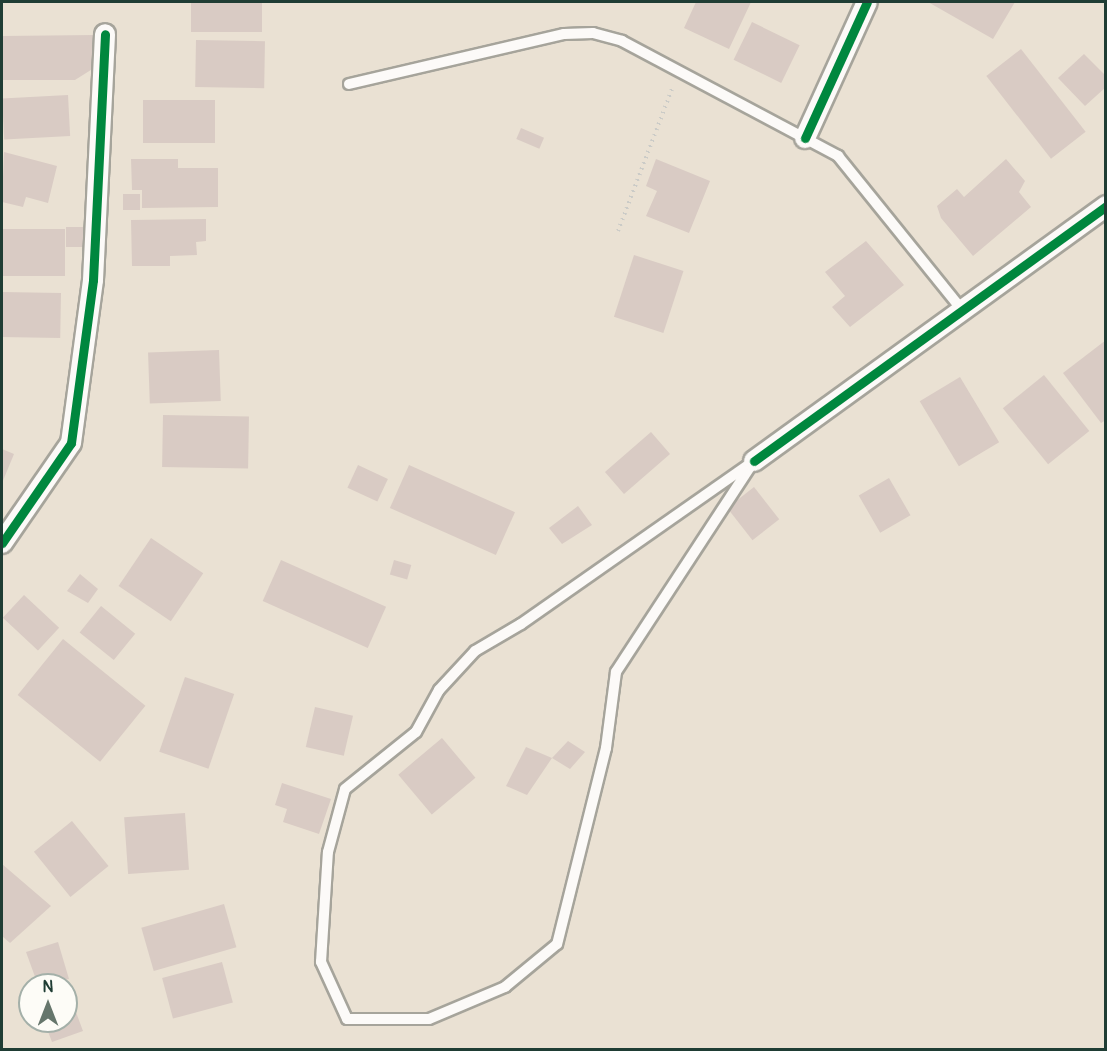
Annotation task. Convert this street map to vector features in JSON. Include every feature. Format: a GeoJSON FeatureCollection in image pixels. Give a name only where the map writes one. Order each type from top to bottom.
{"type":"FeatureCollection","features":[{"type":"Feature","properties":{"kind":"street"},"geometry":{"type":"LineString","coordinates":[[805,138],[867,2]]}},
{"type":"Feature","properties":{"kind":"street"},"geometry":{"type":"LineString","coordinates":[[2,543],[71,443],[93,280],[105,33]]}},
{"type":"Feature","properties":{"kind":"street"},"geometry":{"type":"LineString","coordinates":[[754,461],[964,312],[1106,206]]}},
{"type":"Feature","properties":{"kind":"lane"},"geometry":{"type":"LineString","coordinates":[[349,84],[564,33],[593,33],[622,41],[838,156],[964,312]]}},
{"type":"Feature","properties":{"kind":"lane"},"geometry":{"type":"LineString","coordinates":[[754,461],[616,672],[606,748],[557,944],[505,987],[429,1019],[347,1019],[321,962],[328,852],[345,789],[416,732],[439,690],[475,651],[521,624],[754,461]]}},
{"type":"Feature","properties":{"kind":"path"},"geometry":{"type":"LineString","coordinates":[[618,231],[664,104],[680,72]]}},
{"type":"Feature","properties":{"kind":"building"},"geometry":{"type":"Polygon","coordinates":[[[191,2],[262,2],[262,32],[191,32],[191,2]]]}},
{"type":"Feature","properties":{"kind":"building"},"geometry":{"type":"Polygon","coordinates":[[[696,2],[751,2],[729,49],[684,28],[696,2]]]}},
{"type":"Feature","properties":{"kind":"building"},"geometry":{"type":"Polygon","coordinates":[[[928,2],[1015,2],[993,39],[928,2]]]}},
{"type":"Feature","properties":{"kind":"building"},"geometry":{"type":"Polygon","coordinates":[[[752,22],[800,45],[781,83],[734,60],[752,22]]]}},
{"type":"Feature","properties":{"kind":"building"},"geometry":{"type":"Polygon","coordinates":[[[95,35],[94,68],[75,80],[2,80],[2,36],[95,35]]]}},
{"type":"Feature","properties":{"kind":"building"},"geometry":{"type":"Polygon","coordinates":[[[196,40],[265,41],[264,88],[195,87],[196,40]]]}},
{"type":"Feature","properties":{"kind":"building"},"geometry":{"type":"Polygon","coordinates":[[[1021,49],[1086,132],[1051,159],[986,76],[1021,49]]]}},
{"type":"Feature","properties":{"kind":"building"},"geometry":{"type":"Polygon","coordinates":[[[1084,54],[1106,76],[1106,87],[1085,106],[1058,78],[1084,54]]]}},
{"type":"Feature","properties":{"kind":"building"},"geometry":{"type":"Polygon","coordinates":[[[68,95],[70,136],[4,139],[2,98],[68,95]]]}},
{"type":"Feature","properties":{"kind":"building"},"geometry":{"type":"Polygon","coordinates":[[[143,100],[215,100],[215,143],[143,143],[143,100]]]}},
{"type":"Feature","properties":{"kind":"building"},"geometry":{"type":"Polygon","coordinates":[[[521,128],[544,138],[539,149],[516,139],[521,128]]]}},
{"type":"Feature","properties":{"kind":"building"},"geometry":{"type":"Polygon","coordinates":[[[4,152],[57,166],[48,203],[26,197],[23,207],[2,202],[4,152]]]}},
{"type":"Feature","properties":{"kind":"building"},"geometry":{"type":"Polygon","coordinates":[[[131,159],[178,159],[178,168],[218,168],[218,207],[142,208],[142,190],[132,190],[131,159]]]}},
{"type":"Feature","properties":{"kind":"building"},"geometry":{"type":"Polygon","coordinates":[[[656,159],[710,181],[689,233],[646,216],[657,191],[646,186],[656,159]]]}},
{"type":"Feature","properties":{"kind":"building"},"geometry":{"type":"Polygon","coordinates":[[[1006,159],[1025,181],[1019,192],[1031,207],[973,256],[941,218],[937,206],[957,189],[964,197],[1006,159]]]}},
{"type":"Feature","properties":{"kind":"building"},"geometry":{"type":"Polygon","coordinates":[[[123,194],[140,194],[140,210],[123,210],[123,194]]]}},
{"type":"Feature","properties":{"kind":"building"},"geometry":{"type":"Polygon","coordinates":[[[206,219],[206,241],[196,242],[197,255],[170,256],[170,266],[132,266],[131,220],[206,219]]]}},
{"type":"Feature","properties":{"kind":"building"},"geometry":{"type":"Polygon","coordinates":[[[66,227],[83,227],[83,247],[66,247],[66,227]]]}},
{"type":"Feature","properties":{"kind":"building"},"geometry":{"type":"Polygon","coordinates":[[[2,229],[65,229],[65,276],[2,276],[2,229]]]}},
{"type":"Feature","properties":{"kind":"building"},"geometry":{"type":"Polygon","coordinates":[[[866,241],[904,285],[850,327],[832,307],[845,296],[825,272],[866,241]]]}},
{"type":"Feature","properties":{"kind":"building"},"geometry":{"type":"Polygon","coordinates":[[[634,255],[683,271],[663,333],[614,317],[634,255]]]}},
{"type":"Feature","properties":{"kind":"building"},"geometry":{"type":"Polygon","coordinates":[[[2,292],[61,293],[60,338],[2,337],[2,292]]]}},
{"type":"Feature","properties":{"kind":"building"},"geometry":{"type":"Polygon","coordinates":[[[1106,340],[1106,420],[1101,423],[1063,373],[1106,340]]]}},
{"type":"Feature","properties":{"kind":"building"},"geometry":{"type":"Polygon","coordinates":[[[219,350],[221,401],[150,403],[148,352],[219,350]]]}},
{"type":"Feature","properties":{"kind":"building"},"geometry":{"type":"Polygon","coordinates":[[[1044,375],[1089,431],[1048,464],[1003,408],[1044,375]]]}},
{"type":"Feature","properties":{"kind":"building"},"geometry":{"type":"Polygon","coordinates":[[[960,377],[999,442],[959,466],[920,401],[960,377]]]}},
{"type":"Feature","properties":{"kind":"building"},"geometry":{"type":"Polygon","coordinates":[[[163,415],[249,417],[248,468],[162,467],[163,415]]]}},
{"type":"Feature","properties":{"kind":"building"},"geometry":{"type":"Polygon","coordinates":[[[651,432],[670,454],[624,494],[605,472],[651,432]]]}},
{"type":"Feature","properties":{"kind":"building"},"geometry":{"type":"Polygon","coordinates":[[[2,449],[14,454],[2,483],[2,449]]]}},
{"type":"Feature","properties":{"kind":"building"},"geometry":{"type":"Polygon","coordinates":[[[358,465],[388,479],[377,502],[347,488],[358,465]]]}},
{"type":"Feature","properties":{"kind":"building"},"geometry":{"type":"Polygon","coordinates":[[[409,465],[515,512],[496,555],[390,508],[409,465]]]}},
{"type":"Feature","properties":{"kind":"building"},"geometry":{"type":"Polygon","coordinates":[[[889,478],[910,515],[880,533],[859,496],[889,478]]]}},
{"type":"Feature","properties":{"kind":"building"},"geometry":{"type":"Polygon","coordinates":[[[754,487],[779,519],[752,540],[727,508],[754,487]]]}},
{"type":"Feature","properties":{"kind":"building"},"geometry":{"type":"Polygon","coordinates":[[[578,506],[592,525],[562,544],[549,528],[578,506]]]}},
{"type":"Feature","properties":{"kind":"building"},"geometry":{"type":"Polygon","coordinates":[[[151,538],[203,573],[171,621],[119,586],[151,538]]]}},
{"type":"Feature","properties":{"kind":"building"},"geometry":{"type":"Polygon","coordinates":[[[281,560],[386,607],[368,648],[263,601],[281,560]]]}},
{"type":"Feature","properties":{"kind":"building"},"geometry":{"type":"Polygon","coordinates":[[[394,560],[411,565],[407,579],[390,574],[394,560]]]}},
{"type":"Feature","properties":{"kind":"building"},"geometry":{"type":"Polygon","coordinates":[[[80,574],[98,589],[88,603],[67,591],[80,574]]]}},
{"type":"Feature","properties":{"kind":"building"},"geometry":{"type":"Polygon","coordinates":[[[24,595],[59,628],[38,650],[3,618],[24,595]]]}},
{"type":"Feature","properties":{"kind":"building"},"geometry":{"type":"Polygon","coordinates":[[[101,606],[135,634],[114,660],[80,632],[101,606]]]}},
{"type":"Feature","properties":{"kind":"building"},"geometry":{"type":"Polygon","coordinates":[[[63,639],[145,706],[100,762],[18,695],[63,639]]]}},
{"type":"Feature","properties":{"kind":"building"},"geometry":{"type":"Polygon","coordinates":[[[185,677],[234,694],[208,769],[159,752],[185,677]]]}},
{"type":"Feature","properties":{"kind":"building"},"geometry":{"type":"Polygon","coordinates":[[[315,707],[353,716],[344,756],[306,747],[315,707]]]}},
{"type":"Feature","properties":{"kind":"building"},"geometry":{"type":"Polygon","coordinates":[[[442,738],[475,778],[432,814],[398,775],[442,738]]]}},
{"type":"Feature","properties":{"kind":"building"},"geometry":{"type":"Polygon","coordinates":[[[568,741],[585,752],[570,769],[552,758],[568,741]]]}},
{"type":"Feature","properties":{"kind":"building"},"geometry":{"type":"Polygon","coordinates":[[[526,747],[552,758],[527,795],[506,786],[526,747]]]}},
{"type":"Feature","properties":{"kind":"building"},"geometry":{"type":"Polygon","coordinates":[[[282,783],[331,799],[319,834],[283,822],[287,809],[275,805],[282,783]]]}},
{"type":"Feature","properties":{"kind":"building"},"geometry":{"type":"Polygon","coordinates":[[[185,813],[189,870],[128,874],[124,817],[185,813]]]}},
{"type":"Feature","properties":{"kind":"building"},"geometry":{"type":"Polygon","coordinates":[[[72,821],[109,866],[70,897],[34,852],[72,821]]]}},
{"type":"Feature","properties":{"kind":"building"},"geometry":{"type":"Polygon","coordinates":[[[2,864],[51,906],[10,943],[2,936],[2,864]]]}},
{"type":"Feature","properties":{"kind":"building"},"geometry":{"type":"Polygon","coordinates":[[[224,904],[236,947],[154,971],[141,928],[224,904]]]}},
{"type":"Feature","properties":{"kind":"building"},"geometry":{"type":"Polygon","coordinates":[[[58,942],[67,973],[34,973],[26,952],[58,942]]]}},
{"type":"Feature","properties":{"kind":"building"},"geometry":{"type":"Polygon","coordinates":[[[222,962],[233,1003],[173,1019],[162,978],[222,962]]]}},
{"type":"Feature","properties":{"kind":"building"},"geometry":{"type":"Polygon","coordinates":[[[78,1018],[83,1031],[78,1033],[78,1018]]]}},
{"type":"Feature","properties":{"kind":"building"},"geometry":{"type":"Polygon","coordinates":[[[49,1033],[77,1033],[52,1042],[49,1033]]]}},
{"type":"Feature","properties":{"kind":"cycle path"},"geometry":{"type":"LineString","coordinates":[[805,138],[867,2]]}},
{"type":"Feature","properties":{"kind":"cycle path"},"geometry":{"type":"LineString","coordinates":[[2,543],[71,443],[93,280],[105,34]]}},
{"type":"Feature","properties":{"kind":"cycle path"},"geometry":{"type":"LineString","coordinates":[[754,461],[1106,206]]}}]}
